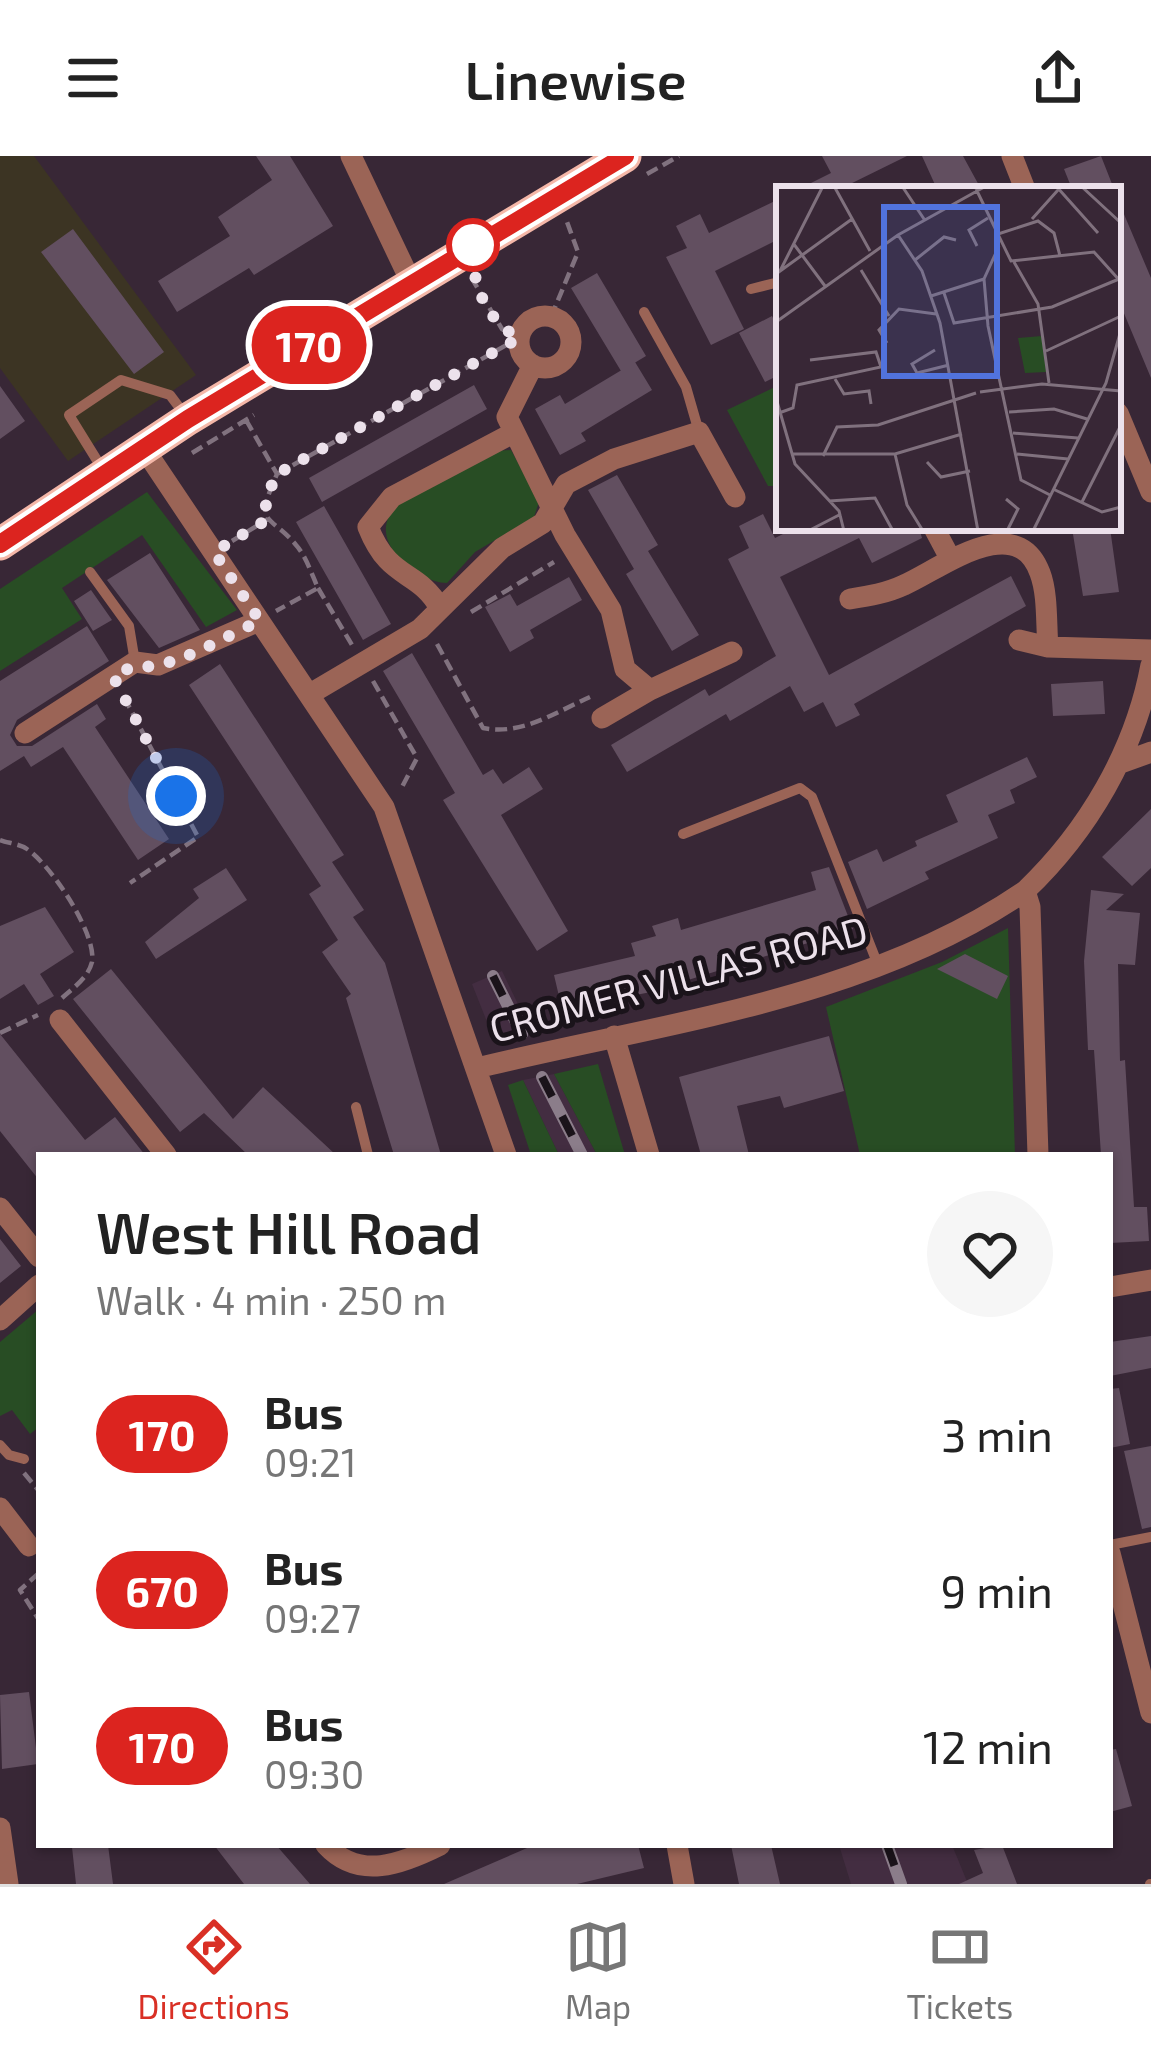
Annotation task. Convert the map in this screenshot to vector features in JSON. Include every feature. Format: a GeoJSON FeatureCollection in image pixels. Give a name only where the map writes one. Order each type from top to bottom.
{"type":"FeatureCollection","features":[{"type":"Feature","properties":{"kind":"highway"},"geometry":{"type":"LineString","coordinates":[[0,544],[188,419],[625,156]]}},
{"type":"Feature","properties":{"kind":"street"},"geometry":{"type":"LineString","coordinates":[[351,156],[411,282]]}},
{"type":"Feature","properties":{"kind":"street"},"geometry":{"type":"LineString","coordinates":[[1012,156],[1023,186]]}},
{"type":"Feature","properties":{"kind":"street"},"geometry":{"type":"LineString","coordinates":[[551,317],[566,326],[570,352],[559,365],[533,365],[522,354],[519,338],[527,323],[551,317]]}},
{"type":"Feature","properties":{"kind":"street"},"geometry":{"type":"LineString","coordinates":[[533,365],[507,416],[513,434],[552,501],[565,535],[611,610],[625,669],[650,690]]}},
{"type":"Feature","properties":{"kind":"street"},"geometry":{"type":"LineString","coordinates":[[310,694],[420,629],[502,548],[543,524],[552,501],[566,484],[614,459],[699,432],[735,497]]}},
{"type":"Feature","properties":{"kind":"street"},"geometry":{"type":"LineString","coordinates":[[440,608],[430,590],[391,569],[368,527],[392,497],[513,434]]}},
{"type":"Feature","properties":{"kind":"street"},"geometry":{"type":"LineString","coordinates":[[1141,438],[1151,493]]}},
{"type":"Feature","properties":{"kind":"street"},"geometry":{"type":"LineString","coordinates":[[143,447],[384,807],[505,1152]]}},
{"type":"Feature","properties":{"kind":"street"},"geometry":{"type":"LineString","coordinates":[[936,531],[950,558]]}},
{"type":"Feature","properties":{"kind":"street"},"geometry":{"type":"LineString","coordinates":[[850,599],[907,584],[950,558],[995,544],[1032,558],[1042,575],[1048,647]]}},
{"type":"Feature","properties":{"kind":"street"},"geometry":{"type":"LineString","coordinates":[[25,733],[134,662],[158,665],[260,621]]}},
{"type":"Feature","properties":{"kind":"street"},"geometry":{"type":"LineString","coordinates":[[1019,640],[1048,647],[1151,650]]}},
{"type":"Feature","properties":{"kind":"street"},"geometry":{"type":"LineString","coordinates":[[602,718],[732,652]]}},
{"type":"Feature","properties":{"kind":"street","name":"CROMER VILLAS ROAD"},"geometry":{"type":"LineString","coordinates":[[477,1068],[776,998],[974,926],[1025,891],[1076,834],[1120,763],[1139,717],[1151,665]]}},
{"type":"Feature","properties":{"kind":"street"},"geometry":{"type":"LineString","coordinates":[[1120,763],[1151,752]]}},
{"type":"Feature","properties":{"kind":"street"},"geometry":{"type":"LineString","coordinates":[[1025,891],[1030,907],[1039,1152]]}},
{"type":"Feature","properties":{"kind":"street"},"geometry":{"type":"LineString","coordinates":[[60,1019],[164,1152]]}},
{"type":"Feature","properties":{"kind":"street"},"geometry":{"type":"LineString","coordinates":[[614,1036],[649,1152]]}},
{"type":"Feature","properties":{"kind":"street"},"geometry":{"type":"LineString","coordinates":[[0,1208],[36,1253]]}},
{"type":"Feature","properties":{"kind":"street"},"geometry":{"type":"LineString","coordinates":[[1113,1286],[1151,1280]]}},
{"type":"Feature","properties":{"kind":"street"},"geometry":{"type":"LineString","coordinates":[[0,1320],[36,1288]]}},
{"type":"Feature","properties":{"kind":"street"},"geometry":{"type":"LineString","coordinates":[[0,1508],[29,1546]]}},
{"type":"Feature","properties":{"kind":"street"},"geometry":{"type":"LineString","coordinates":[[1115,1597],[1144,1653],[1151,1712]]}},
{"type":"Feature","properties":{"kind":"street"},"geometry":{"type":"LineString","coordinates":[[0,1828],[8,1884]]}},
{"type":"Feature","properties":{"kind":"street"},"geometry":{"type":"LineString","coordinates":[[330,1848],[348,1863],[370,1867],[412,1859],[434,1848]]}},
{"type":"Feature","properties":{"kind":"street"},"geometry":{"type":"LineString","coordinates":[[678,1848],[684,1884]]}},
{"type":"Feature","properties":{"kind":"lane"},"geometry":{"type":"LineString","coordinates":[[751,289],[776,283]]}},
{"type":"Feature","properties":{"kind":"lane"},"geometry":{"type":"LineString","coordinates":[[644,312],[686,387],[699,432]]}},
{"type":"Feature","properties":{"kind":"lane"},"geometry":{"type":"LineString","coordinates":[[105,473],[69,415],[121,380],[170,395],[188,419]]}},
{"type":"Feature","properties":{"kind":"lane"},"geometry":{"type":"LineString","coordinates":[[90,572],[129,626],[134,662]]}},
{"type":"Feature","properties":{"kind":"lane"},"geometry":{"type":"LineString","coordinates":[[683,834],[800,788],[812,797],[878,964]]}},
{"type":"Feature","properties":{"kind":"lane"},"geometry":{"type":"LineString","coordinates":[[356,1107],[367,1152]]}},
{"type":"Feature","properties":{"kind":"lane"},"geometry":{"type":"LineString","coordinates":[[0,1444],[24,1459]]}},
{"type":"Feature","properties":{"kind":"lane"},"geometry":{"type":"LineString","coordinates":[[1113,1548],[1151,1537]]}},
{"type":"Feature","properties":{"kind":"path"},"geometry":{"type":"LineString","coordinates":[[551,317],[578,251],[552,198]]}},
{"type":"Feature","properties":{"kind":"path"},"geometry":{"type":"LineString","coordinates":[[471,278],[502,329],[519,338]]}},
{"type":"Feature","properties":{"kind":"path"},"geometry":{"type":"LineString","coordinates":[[384,807],[397,797],[417,758],[295,542],[276,532],[268,519],[265,500],[277,474],[519,338]]}},
{"type":"Feature","properties":{"kind":"path"},"geometry":{"type":"LineString","coordinates":[[247,420],[277,474]]}},
{"type":"Feature","properties":{"kind":"path"},"geometry":{"type":"LineString","coordinates":[[214,552],[268,519]]}},
{"type":"Feature","properties":{"kind":"path"},"geometry":{"type":"LineString","coordinates":[[260,621],[318,588]]}},
{"type":"Feature","properties":{"kind":"path"},"geometry":{"type":"LineString","coordinates":[[420,629],[433,636],[483,728],[506,732],[591,697]]}},
{"type":"Feature","properties":{"kind":"path"},"geometry":{"type":"LineString","coordinates":[[113,676],[198,837],[130,883]]}},
{"type":"Feature","properties":{"kind":"path"},"geometry":{"type":"LineString","coordinates":[[0,840],[26,848],[59,883],[84,928],[93,958],[85,977],[50,1009],[0,1033]]}},
{"type":"Feature","properties":{"kind":"path"},"geometry":{"type":"LineString","coordinates":[[36,1576],[20,1590],[36,1616]]}},
{"type":"Feature","properties":{"kind":"shaded area"},"geometry":{"type":"Polygon","coordinates":[[[0,156],[34,156],[196,375],[68,461],[0,368],[0,156]]]}},
{"type":"Feature","properties":{"kind":"shaded area"},"geometry":{"type":"Polygon","coordinates":[[[502,971],[532,1033],[495,1042],[472,984],[502,971]]]}},
{"type":"Feature","properties":{"kind":"shaded area"},"geometry":{"type":"Polygon","coordinates":[[[554,1074],[595,1152],[558,1152],[523,1080],[554,1074]]]}},
{"type":"Feature","properties":{"kind":"shaded area"},"geometry":{"type":"Polygon","coordinates":[[[840,1848],[953,1848],[968,1884],[851,1884],[840,1848]]]}},
{"type":"Feature","properties":{"kind":"green space"},"geometry":{"type":"Polygon","coordinates":[[[776,386],[776,486],[768,486],[727,410],[776,386]]]}},
{"type":"Feature","properties":{"kind":"green space"},"geometry":{"type":"Polygon","coordinates":[[[511,450],[539,502],[534,517],[475,552],[447,583],[434,581],[398,557],[387,538],[387,520],[397,505],[433,479],[494,451],[511,450]]]}},
{"type":"Feature","properties":{"kind":"green space"},"geometry":{"type":"Polygon","coordinates":[[[147,492],[237,610],[206,627],[142,535],[62,588],[82,619],[0,671],[0,589],[147,492]]]}},
{"type":"Feature","properties":{"kind":"green space"},"geometry":{"type":"Polygon","coordinates":[[[1008,928],[1015,1152],[859,1152],[826,1007],[942,962],[1008,928]]]}},
{"type":"Feature","properties":{"kind":"green space"},"geometry":{"type":"Polygon","coordinates":[[[598,1064],[624,1152],[595,1152],[554,1074],[598,1064]]]}},
{"type":"Feature","properties":{"kind":"green space"},"geometry":{"type":"Polygon","coordinates":[[[523,1080],[558,1152],[530,1152],[508,1085],[523,1080]]]}},
{"type":"Feature","properties":{"kind":"green space"},"geometry":{"type":"Polygon","coordinates":[[[36,1312],[36,1429],[30,1434],[12,1410],[0,1416],[0,1342],[36,1312]]]}},
{"type":"Feature","properties":{"kind":"building"},"geometry":{"type":"Polygon","coordinates":[[[256,156],[290,156],[333,226],[254,275],[249,268],[177,312],[158,281],[230,236],[218,217],[272,180],[256,156]]]}},
{"type":"Feature","properties":{"kind":"building"},"geometry":{"type":"Polygon","coordinates":[[[822,156],[907,156],[846,186],[805,186],[831,173],[822,156]]]}},
{"type":"Feature","properties":{"kind":"building"},"geometry":{"type":"Polygon","coordinates":[[[922,156],[963,156],[979,186],[936,186],[922,156]]]}},
{"type":"Feature","properties":{"kind":"building"},"geometry":{"type":"Polygon","coordinates":[[[1101,156],[1113,186],[1071,186],[1064,169],[1101,156]]]}},
{"type":"Feature","properties":{"kind":"building"},"geometry":{"type":"Polygon","coordinates":[[[776,200],[776,240],[715,271],[744,329],[711,345],[666,257],[687,248],[676,226],[700,214],[709,233],[776,200]]]}},
{"type":"Feature","properties":{"kind":"building"},"geometry":{"type":"Polygon","coordinates":[[[1121,207],[1151,278],[1151,378],[1121,306],[1121,207]]]}},
{"type":"Feature","properties":{"kind":"building"},"geometry":{"type":"Polygon","coordinates":[[[73,229],[164,352],[134,374],[41,252],[73,229]]]}},
{"type":"Feature","properties":{"kind":"building"},"geometry":{"type":"Polygon","coordinates":[[[597,273],[646,356],[621,371],[571,288],[597,273]]]}},
{"type":"Feature","properties":{"kind":"building"},"geometry":{"type":"Polygon","coordinates":[[[772,316],[776,376],[765,382],[739,333],[772,316]]]}},
{"type":"Feature","properties":{"kind":"building"},"geometry":{"type":"Polygon","coordinates":[[[635,362],[652,390],[581,433],[586,441],[560,455],[535,409],[560,395],[565,404],[635,362]]]}},
{"type":"Feature","properties":{"kind":"building"},"geometry":{"type":"Polygon","coordinates":[[[474,385],[487,409],[322,502],[309,478],[474,385]]]}},
{"type":"Feature","properties":{"kind":"building"},"geometry":{"type":"Polygon","coordinates":[[[0,386],[25,421],[0,439],[0,386]]]}},
{"type":"Feature","properties":{"kind":"building"},"geometry":{"type":"Polygon","coordinates":[[[617,475],[658,545],[648,551],[699,635],[672,651],[626,574],[634,569],[588,490],[617,475]]]}},
{"type":"Feature","properties":{"kind":"building"},"geometry":{"type":"Polygon","coordinates":[[[324,506],[391,624],[363,640],[296,522],[324,506]]]}},
{"type":"Feature","properties":{"kind":"building"},"geometry":{"type":"Polygon","coordinates":[[[763,514],[775,538],[789,531],[920,531],[922,538],[872,563],[859,538],[780,577],[829,675],[1011,576],[1026,606],[854,704],[860,715],[836,727],[823,702],[804,712],[790,686],[730,721],[726,714],[627,772],[611,745],[705,689],[709,696],[776,656],[728,559],[749,548],[739,526],[763,514]]]}},
{"type":"Feature","properties":{"kind":"building"},"geometry":{"type":"Polygon","coordinates":[[[1072,531],[1110,531],[1119,592],[1083,596],[1072,531]]]}},
{"type":"Feature","properties":{"kind":"building"},"geometry":{"type":"Polygon","coordinates":[[[150,553],[200,630],[159,648],[107,580],[150,553]]]}},
{"type":"Feature","properties":{"kind":"building"},"geometry":{"type":"Polygon","coordinates":[[[569,577],[582,600],[530,630],[534,638],[510,652],[485,607],[510,594],[517,606],[569,577]]]}},
{"type":"Feature","properties":{"kind":"building"},"geometry":{"type":"Polygon","coordinates":[[[91,590],[112,620],[93,631],[74,601],[91,590]]]}},
{"type":"Feature","properties":{"kind":"building"},"geometry":{"type":"Polygon","coordinates":[[[87,626],[109,661],[17,720],[10,735],[17,746],[32,746],[97,704],[106,719],[95,727],[169,839],[138,860],[63,747],[31,767],[24,756],[0,771],[0,681],[87,626]]]}},
{"type":"Feature","properties":{"kind":"building"},"geometry":{"type":"Polygon","coordinates":[[[412,653],[483,775],[493,769],[503,784],[529,767],[543,789],[501,815],[568,931],[537,951],[443,800],[455,793],[383,671],[412,653]]]}},
{"type":"Feature","properties":{"kind":"building"},"geometry":{"type":"Polygon","coordinates":[[[220,664],[344,855],[332,862],[364,910],[353,917],[385,963],[440,1152],[393,1152],[346,998],[351,994],[322,952],[338,940],[309,894],[321,886],[189,685],[220,664]]]}},
{"type":"Feature","properties":{"kind":"building"},"geometry":{"type":"Polygon","coordinates":[[[1103,681],[1105,714],[1053,716],[1051,684],[1103,681]]]}},
{"type":"Feature","properties":{"kind":"building"},"geometry":{"type":"Polygon","coordinates":[[[1027,757],[1037,777],[1010,790],[1015,803],[988,815],[998,838],[925,872],[929,879],[867,909],[848,862],[877,849],[883,862],[958,822],[946,795],[1027,757]]]}},
{"type":"Feature","properties":{"kind":"building"},"geometry":{"type":"Polygon","coordinates":[[[1151,809],[1151,868],[1132,886],[1102,857],[1151,809]]]}},
{"type":"Feature","properties":{"kind":"building"},"geometry":{"type":"Polygon","coordinates":[[[829,867],[853,929],[646,993],[562,1009],[554,975],[635,956],[631,943],[656,936],[652,926],[678,918],[681,930],[816,890],[811,872],[829,867]]]}},
{"type":"Feature","properties":{"kind":"building"},"geometry":{"type":"Polygon","coordinates":[[[226,868],[247,900],[156,959],[145,942],[199,898],[193,889],[226,868]]]}},
{"type":"Feature","properties":{"kind":"building"},"geometry":{"type":"Polygon","coordinates":[[[1091,890],[1124,894],[1106,910],[1140,913],[1135,965],[1118,964],[1120,1061],[1125,1060],[1134,1207],[1147,1207],[1149,1241],[1113,1243],[1113,1152],[1101,1152],[1094,1050],[1088,1050],[1084,961],[1091,890]]]}},
{"type":"Feature","properties":{"kind":"building"},"geometry":{"type":"Polygon","coordinates":[[[45,907],[74,952],[40,974],[54,996],[38,1005],[24,984],[0,999],[0,926],[45,907]]]}},
{"type":"Feature","properties":{"kind":"building"},"geometry":{"type":"Polygon","coordinates":[[[965,954],[1008,976],[997,999],[937,969],[965,954]]]}},
{"type":"Feature","properties":{"kind":"building"},"geometry":{"type":"Polygon","coordinates":[[[111,969],[233,1119],[263,1087],[333,1152],[245,1152],[204,1113],[180,1132],[73,999],[111,969]]]}},
{"type":"Feature","properties":{"kind":"building"},"geometry":{"type":"Polygon","coordinates":[[[0,1034],[85,1140],[115,1117],[143,1152],[36,1152],[36,1176],[0,1131],[0,1034]]]}},
{"type":"Feature","properties":{"kind":"building"},"geometry":{"type":"Polygon","coordinates":[[[829,1036],[844,1091],[784,1108],[780,1096],[737,1106],[748,1152],[700,1152],[679,1077],[829,1036]]]}},
{"type":"Feature","properties":{"kind":"building"},"geometry":{"type":"Polygon","coordinates":[[[0,1239],[21,1266],[0,1283],[0,1239]]]}},
{"type":"Feature","properties":{"kind":"building"},"geometry":{"type":"Polygon","coordinates":[[[1151,1336],[1151,1368],[1113,1375],[1113,1342],[1151,1336]]]}},
{"type":"Feature","properties":{"kind":"building"},"geometry":{"type":"Polygon","coordinates":[[[1119,1388],[1130,1444],[1113,1447],[1113,1389],[1119,1388]]]}},
{"type":"Feature","properties":{"kind":"building"},"geometry":{"type":"Polygon","coordinates":[[[1151,1446],[1151,1527],[1142,1529],[1124,1451],[1151,1446]]]}},
{"type":"Feature","properties":{"kind":"building"},"geometry":{"type":"Polygon","coordinates":[[[29,1692],[36,1764],[2,1769],[0,1695],[29,1692]]]}},
{"type":"Feature","properties":{"kind":"building"},"geometry":{"type":"Polygon","coordinates":[[[1113,1750],[1132,1806],[1113,1811],[1113,1750]]]}},
{"type":"Feature","properties":{"kind":"building"},"geometry":{"type":"Polygon","coordinates":[[[72,1848],[108,1848],[113,1884],[76,1884],[72,1848]]]}},
{"type":"Feature","properties":{"kind":"building"},"geometry":{"type":"Polygon","coordinates":[[[216,1848],[279,1848],[310,1884],[244,1884],[216,1848]]]}},
{"type":"Feature","properties":{"kind":"building"},"geometry":{"type":"Polygon","coordinates":[[[527,1848],[639,1848],[644,1868],[577,1884],[444,1884],[527,1848]]]}},
{"type":"Feature","properties":{"kind":"building"},"geometry":{"type":"Polygon","coordinates":[[[732,1848],[772,1848],[780,1884],[739,1884],[732,1848]]]}},
{"type":"Feature","properties":{"kind":"building"},"geometry":{"type":"Polygon","coordinates":[[[1003,1848],[1017,1884],[959,1884],[983,1873],[974,1850],[1003,1848]]]}},
{"type":"Feature","properties":{"kind":"railway"},"geometry":{"type":"LineString","coordinates":[[493,976],[522,1034]]}},
{"type":"Feature","properties":{"kind":"railway"},"geometry":{"type":"LineString","coordinates":[[542,1077],[580,1152]]}},
{"type":"Feature","properties":{"kind":"railway"},"geometry":{"type":"LineString","coordinates":[[888,1848],[901,1884]]}},
{"type":"Feature","properties":{"kind":"bus line","name":"170"},"geometry":{"type":"LineString","coordinates":[[0,544],[188,419],[625,156]]}},
{"type":"Feature","properties":{"kind":"route"},"geometry":{"type":"LineString","coordinates":[[176,796],[113,676],[134,662],[158,665],[260,621],[214,552],[268,519],[265,500],[277,474],[519,338],[502,329],[471,278],[473,245]]}}]}
